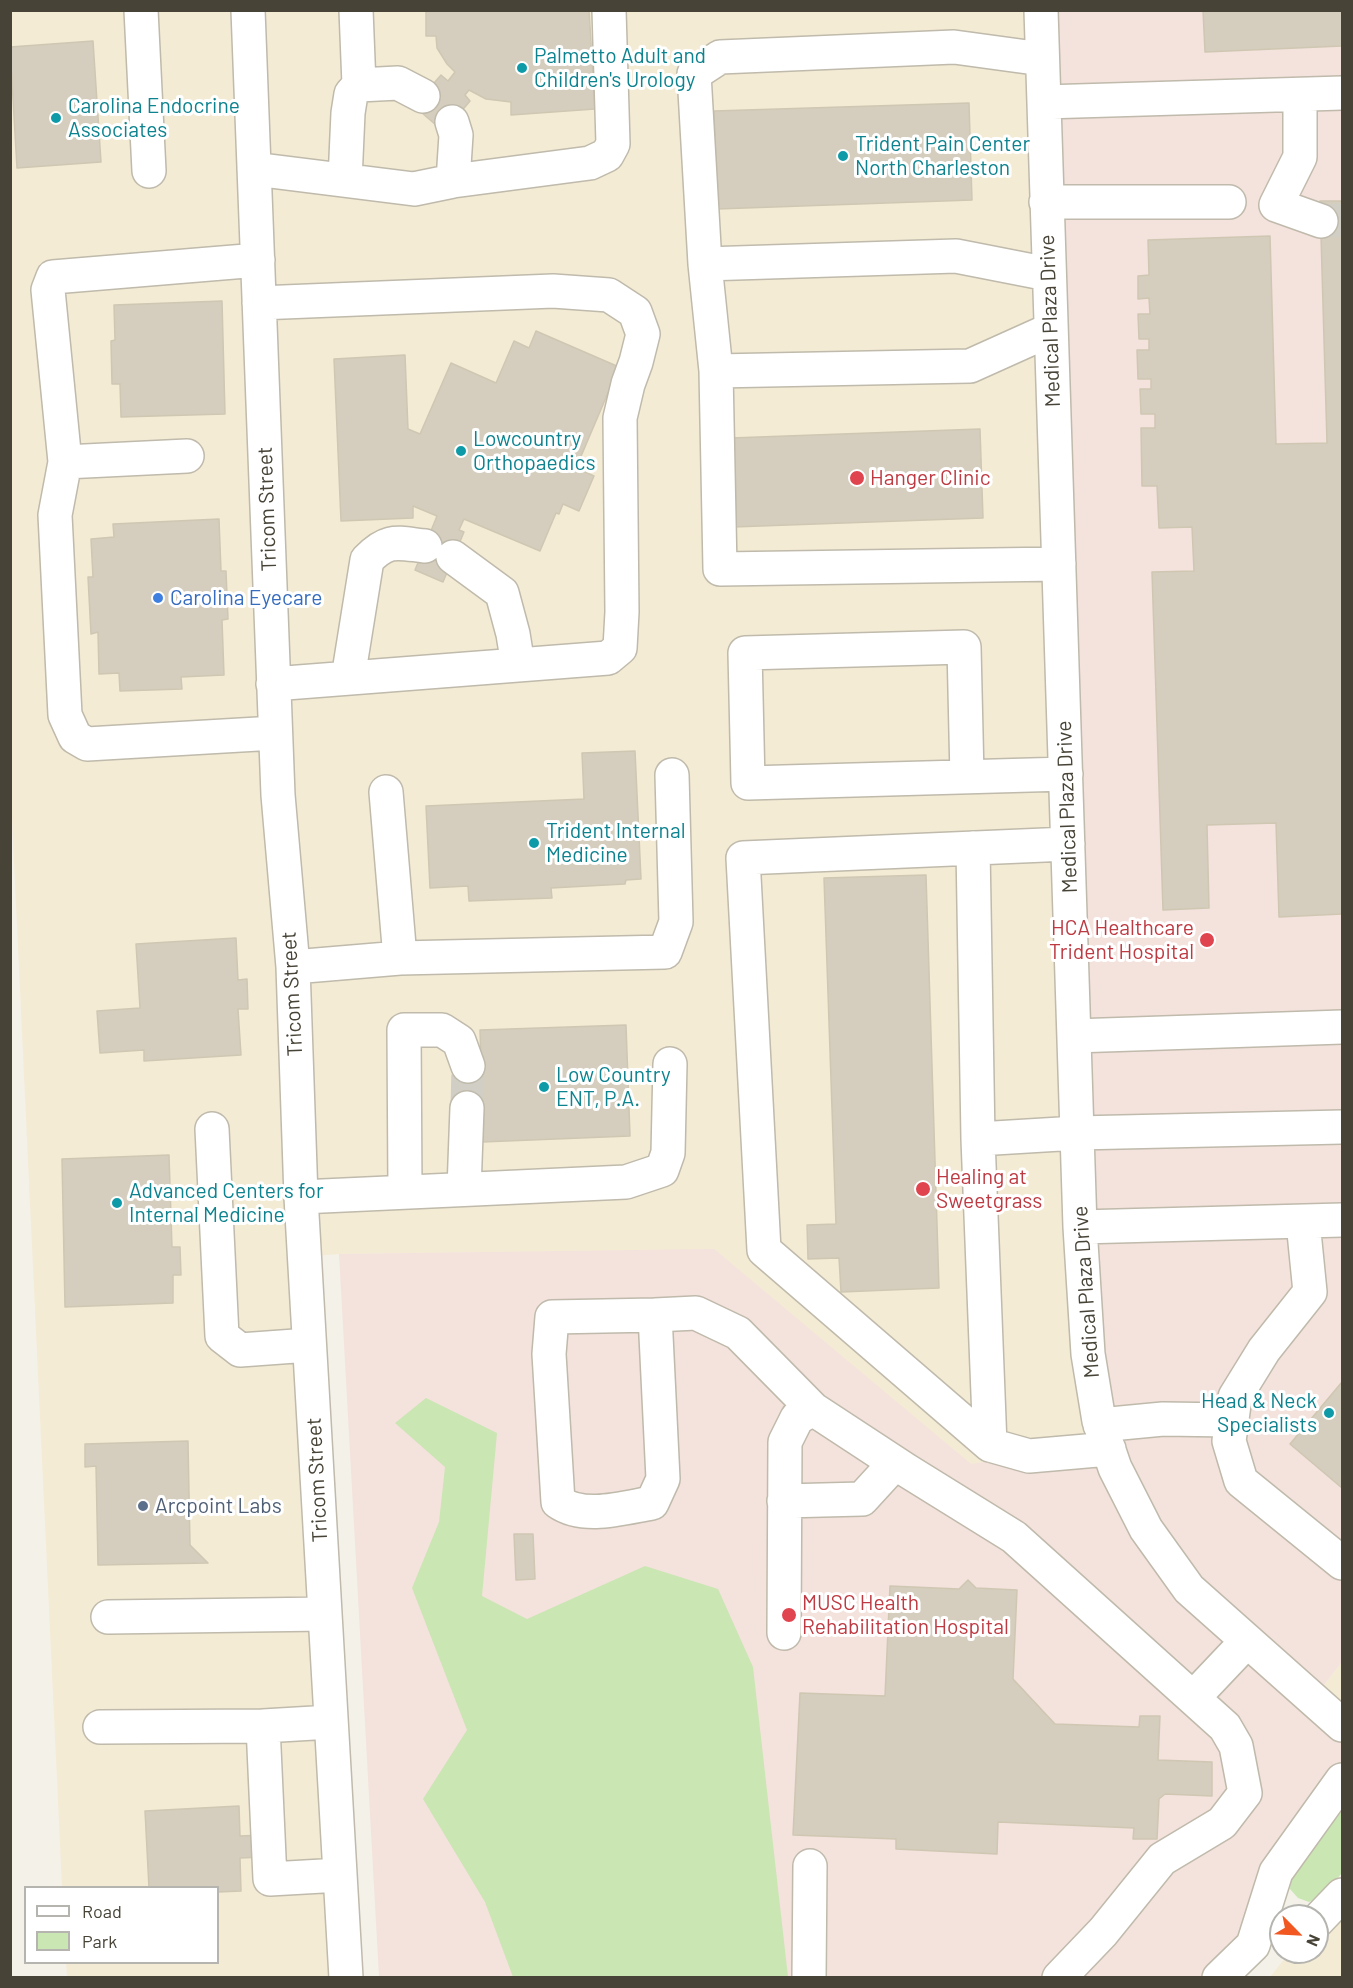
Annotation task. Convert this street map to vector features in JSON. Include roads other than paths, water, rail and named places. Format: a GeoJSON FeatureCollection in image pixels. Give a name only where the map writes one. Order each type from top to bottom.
{"type":"FeatureCollection","features":[{"type":"Feature","properties":{"kind":"street"},"geometry":{"type":"LineString","coordinates":[[141,10],[148,171]]}},
{"type":"Feature","properties":{"kind":"street","name":"Tricom Street"},"geometry":{"type":"LineString","coordinates":[[248,10],[278,795],[293,968],[300,1197],[346,1977]]}},
{"type":"Feature","properties":{"kind":"street"},"geometry":{"type":"LineString","coordinates":[[345,180],[348,113],[351,94],[359,85],[356,10]]}},
{"type":"Feature","properties":{"kind":"street"},"geometry":{"type":"LineString","coordinates":[[254,169],[414,189],[453,181],[590,163],[607,155],[613,144],[609,10]]}},
{"type":"Feature","properties":{"kind":"street","name":"Medical Plaza Drive"},"geometry":{"type":"LineString","coordinates":[[1041,10],[1080,1227],[1088,1354],[1105,1437],[1115,1468],[1146,1529],[1189,1589],[1342,1725]]}},
{"type":"Feature","properties":{"kind":"street"},"geometry":{"type":"LineString","coordinates":[[1042,59],[954,48],[720,57],[694,74],[705,264],[716,371],[720,569],[1059,564]]}},
{"type":"Feature","properties":{"kind":"street"},"geometry":{"type":"LineString","coordinates":[[359,85],[410,89]]}},
{"type":"Feature","properties":{"kind":"street"},"geometry":{"type":"LineString","coordinates":[[1044,102],[1342,93]]}},
{"type":"Feature","properties":{"kind":"street"},"geometry":{"type":"LineString","coordinates":[[1300,95],[1300,157],[1276,205],[1321,221]]}},
{"type":"Feature","properties":{"kind":"street"},"geometry":{"type":"LineString","coordinates":[[453,181],[454,129]]}},
{"type":"Feature","properties":{"kind":"street"},"geometry":{"type":"LineString","coordinates":[[1046,202],[1229,202]]}},
{"type":"Feature","properties":{"kind":"street"},"geometry":{"type":"LineString","coordinates":[[705,264],[956,256],[1048,274]]}},
{"type":"Feature","properties":{"kind":"street"},"geometry":{"type":"LineString","coordinates":[[258,260],[52,277],[48,290],[65,462],[55,515],[65,716],[75,737],[87,744],[275,733]]}},
{"type":"Feature","properties":{"kind":"street"},"geometry":{"type":"LineString","coordinates":[[259,303],[553,291],[609,295],[635,312],[643,334],[620,418],[622,612],[620,648],[608,658],[273,684]]}},
{"type":"Feature","properties":{"kind":"street"},"geometry":{"type":"LineString","coordinates":[[716,371],[970,366],[1050,330]]}},
{"type":"Feature","properties":{"kind":"street"},"geometry":{"type":"LineString","coordinates":[[65,462],[187,456]]}},
{"type":"Feature","properties":{"kind":"street"},"geometry":{"type":"LineString","coordinates":[[348,678],[367,560],[377,549],[391,543],[439,551],[502,593],[513,634],[518,665]]}},
{"type":"Feature","properties":{"kind":"street"},"geometry":{"type":"LineString","coordinates":[[967,777],[964,647],[745,653],[748,783],[967,777],[1066,774]]}},
{"type":"Feature","properties":{"kind":"street"},"geometry":{"type":"LineString","coordinates":[[293,968],[400,958],[665,952],[676,922],[672,776]]}},
{"type":"Feature","properties":{"kind":"street"},"geometry":{"type":"LineString","coordinates":[[386,792],[400,958]]}},
{"type":"Feature","properties":{"kind":"street"},"geometry":{"type":"LineString","coordinates":[[1068,844],[743,858],[764,1250],[990,1445],[1029,1456],[1105,1437],[1163,1419],[1232,1420]]}},
{"type":"Feature","properties":{"kind":"street"},"geometry":{"type":"LineString","coordinates":[[973,848],[978,1140],[990,1445]]}},
{"type":"Feature","properties":{"kind":"street"},"geometry":{"type":"LineString","coordinates":[[1074,1036],[1342,1027]]}},
{"type":"Feature","properties":{"kind":"street"},"geometry":{"type":"LineString","coordinates":[[405,1192],[404,1030],[442,1030],[459,1041],[468,1066]]}},
{"type":"Feature","properties":{"kind":"street"},"geometry":{"type":"LineString","coordinates":[[300,1197],[626,1182],[662,1170],[668,1153],[670,1064]]}},
{"type":"Feature","properties":{"kind":"street"},"geometry":{"type":"LineString","coordinates":[[464,1189],[467,1107]]}},
{"type":"Feature","properties":{"kind":"street"},"geometry":{"type":"LineString","coordinates":[[978,1140],[1077,1133],[1342,1127]]}},
{"type":"Feature","properties":{"kind":"street"},"geometry":{"type":"LineString","coordinates":[[212,1129],[222,1336],[240,1350],[309,1345]]}},
{"type":"Feature","properties":{"kind":"street"},"geometry":{"type":"LineString","coordinates":[[1080,1227],[1342,1220]]}},
{"type":"Feature","properties":{"kind":"street"},"geometry":{"type":"LineString","coordinates":[[1303,1222],[1310,1292],[1264,1350],[1235,1397],[1229,1440],[1241,1481],[1342,1563]]}},
{"type":"Feature","properties":{"kind":"street"},"geometry":{"type":"LineString","coordinates":[[655,1316],[663,1479],[652,1503],[580,1512],[566,1508],[558,1502],[549,1354],[552,1317],[655,1316],[696,1313],[738,1333],[813,1409],[1014,1537],[1225,1727],[1236,1746],[1245,1793],[1222,1823],[1162,1859],[1103,1932],[1059,1977]]}},
{"type":"Feature","properties":{"kind":"street"},"geometry":{"type":"LineString","coordinates":[[784,1633],[785,1442],[797,1419],[813,1409]]}},
{"type":"Feature","properties":{"kind":"street"},"geometry":{"type":"LineString","coordinates":[[784,1501],[862,1500],[895,1463]]}},
{"type":"Feature","properties":{"kind":"street"},"geometry":{"type":"LineString","coordinates":[[108,1617],[325,1614]]}},
{"type":"Feature","properties":{"kind":"street"},"geometry":{"type":"LineString","coordinates":[[1193,1698],[1247,1641]]}},
{"type":"Feature","properties":{"kind":"street"},"geometry":{"type":"LineString","coordinates":[[100,1727],[331,1722]]}},
{"type":"Feature","properties":{"kind":"street"},"geometry":{"type":"LineString","coordinates":[[263,1725],[270,1879],[339,1875]]}},
{"type":"Feature","properties":{"kind":"street"},"geometry":{"type":"LineString","coordinates":[[1219,1977],[1267,1942],[1275,1872],[1342,1779]]}},
{"type":"Feature","properties":{"kind":"street"},"geometry":{"type":"LineString","coordinates":[[809,1977],[810,1866]]}},
{"type":"Feature","properties":{"kind":"street"},"geometry":{"type":"LineString","coordinates":[[1329,1909],[1342,1895]]}},
{"type":"Feature","properties":{"kind":"tunnel"},"geometry":{"type":"LineString","coordinates":[[1321,221],[1342,220]]}},
{"type":"Feature","properties":{"kind":"tunnel"},"geometry":{"type":"LineString","coordinates":[[467,1108],[468,1066]]}},
{"type":"Feature","properties":{"kind":"place","name":"Palmetto Adult and Children's Urology"},"geometry":{"type":"Point","coordinates":[522,68]}},
{"type":"Feature","properties":{"kind":"place","name":"Carolina Endocrine Associates"},"geometry":{"type":"Point","coordinates":[56,118]}},
{"type":"Feature","properties":{"kind":"place","name":"Trident Pain Center North Charleston"},"geometry":{"type":"Point","coordinates":[843,156]}},
{"type":"Feature","properties":{"kind":"place","name":"Lowcountry Orthopaedics"},"geometry":{"type":"Point","coordinates":[461,451]}},
{"type":"Feature","properties":{"kind":"place","name":"Hanger Clinic"},"geometry":{"type":"Point","coordinates":[857,478]}},
{"type":"Feature","properties":{"kind":"place","name":"Carolina Eyecare"},"geometry":{"type":"Point","coordinates":[158,598]}},
{"type":"Feature","properties":{"kind":"place","name":"Trident Internal Medicine"},"geometry":{"type":"Point","coordinates":[534,843]}},
{"type":"Feature","properties":{"kind":"place","name":"HCA Healthcare Trident Hospital"},"geometry":{"type":"Point","coordinates":[1207,940]}},
{"type":"Feature","properties":{"kind":"place","name":"Low Country ENT, P.A."},"geometry":{"type":"Point","coordinates":[544,1087]}},
{"type":"Feature","properties":{"kind":"place","name":"Healing at Sweetgrass"},"geometry":{"type":"Point","coordinates":[923,1189]}},
{"type":"Feature","properties":{"kind":"place","name":"Advanced Centers for Internal Medicine"},"geometry":{"type":"Point","coordinates":[117,1203]}},
{"type":"Feature","properties":{"kind":"place","name":"Head & Neck Specialists"},"geometry":{"type":"Point","coordinates":[1329,1413]}},
{"type":"Feature","properties":{"kind":"place","name":"Arcpoint Labs"},"geometry":{"type":"Point","coordinates":[143,1506]}},
{"type":"Feature","properties":{"kind":"place","name":"MUSC Health Rehabilitation Hospital"},"geometry":{"type":"Point","coordinates":[789,1615]}}]}
